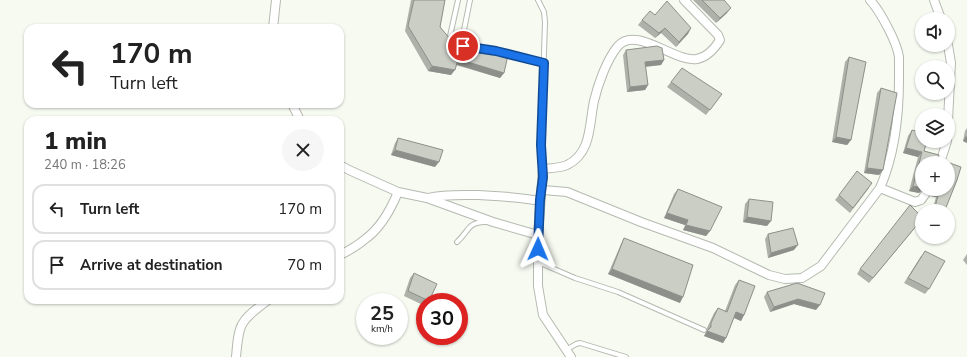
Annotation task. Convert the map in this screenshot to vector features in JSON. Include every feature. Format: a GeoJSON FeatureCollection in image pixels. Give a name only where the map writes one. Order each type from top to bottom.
{"type":"FeatureCollection","features":[{"type":"Feature","properties":{"kind":"street"},"geometry":{"type":"LineString","coordinates":[[273,24],[276,0]]}},
{"type":"Feature","properties":{"kind":"street"},"geometry":{"type":"LineString","coordinates":[[568,354],[543,315],[538,286],[538,235],[540,200],[543,190],[543,169],[567,165],[584,150],[587,142],[594,99],[606,65],[621,42],[627,39],[633,39],[692,59],[699,59],[713,50],[720,40],[718,35],[684,0]]}},
{"type":"Feature","properties":{"kind":"street"},"geometry":{"type":"LineString","coordinates":[[543,190],[567,192],[641,222],[713,248],[769,275],[794,279],[802,278],[821,266],[880,188],[894,145],[899,98],[898,56],[889,31],[870,0]]}},
{"type":"Feature","properties":{"kind":"street"},"geometry":{"type":"LineString","coordinates":[[934,0],[938,12]]}},
{"type":"Feature","properties":{"kind":"street"},"geometry":{"type":"LineString","coordinates":[[949,52],[951,63],[949,108]]}},
{"type":"Feature","properties":{"kind":"street"},"geometry":{"type":"LineString","coordinates":[[344,167],[398,192],[427,198],[493,222],[538,235]]}},
{"type":"Feature","properties":{"kind":"street"},"geometry":{"type":"LineString","coordinates":[[880,188],[915,202],[921,200],[924,196]]}},
{"type":"Feature","properties":{"kind":"street"},"geometry":{"type":"LineString","coordinates":[[344,253],[365,240],[377,227],[388,212],[398,192]]}},
{"type":"Feature","properties":{"kind":"street"},"geometry":{"type":"LineString","coordinates":[[427,198],[440,195],[458,195],[508,196],[540,200]]}},
{"type":"Feature","properties":{"kind":"street"},"geometry":{"type":"LineString","coordinates":[[236,357],[240,327],[246,317],[263,304]]}},
{"type":"Feature","properties":{"kind":"lane"},"geometry":{"type":"LineString","coordinates":[[458,0],[450,36],[455,43],[544,63]]}},
{"type":"Feature","properties":{"kind":"lane"},"geometry":{"type":"LineString","coordinates":[[463,46],[464,30],[470,0]]}},
{"type":"Feature","properties":{"kind":"lane"},"geometry":{"type":"LineString","coordinates":[[538,0],[544,12],[541,145],[543,169]]}},
{"type":"Feature","properties":{"kind":"lane"},"geometry":{"type":"LineString","coordinates":[[457,242],[461,239],[466,229],[478,222],[493,222]]}},
{"type":"Feature","properties":{"kind":"lane"},"geometry":{"type":"LineString","coordinates":[[538,262],[575,278],[618,292],[704,330]]}},
{"type":"Feature","properties":{"kind":"lane"},"geometry":{"type":"LineString","coordinates":[[568,354],[576,344],[580,343],[626,357]]}},
{"type":"Feature","properties":{"kind":"building"},"geometry":{"type":"Polygon","coordinates":[[[414,0],[445,0],[440,27],[456,46],[508,55],[504,73],[458,59],[455,70],[432,66],[408,26],[414,0]]]}},
{"type":"Feature","properties":{"kind":"building"},"geometry":{"type":"Polygon","coordinates":[[[702,0],[724,0],[731,8],[720,18],[702,0]]]}},
{"type":"Feature","properties":{"kind":"building"},"geometry":{"type":"Polygon","coordinates":[[[667,1],[691,28],[679,42],[665,28],[659,33],[642,20],[650,11],[655,15],[667,1]]]}},
{"type":"Feature","properties":{"kind":"building"},"geometry":{"type":"Polygon","coordinates":[[[657,46],[662,48],[664,60],[645,62],[648,85],[630,87],[626,50],[657,46]]]}},
{"type":"Feature","properties":{"kind":"building"},"geometry":{"type":"Polygon","coordinates":[[[849,57],[866,62],[851,140],[836,137],[849,57]]]}},
{"type":"Feature","properties":{"kind":"building"},"geometry":{"type":"Polygon","coordinates":[[[682,68],[722,94],[710,110],[671,82],[682,68]]]}},
{"type":"Feature","properties":{"kind":"building"},"geometry":{"type":"Polygon","coordinates":[[[881,88],[897,93],[883,170],[867,168],[881,88]]]}},
{"type":"Feature","properties":{"kind":"building"},"geometry":{"type":"Polygon","coordinates":[[[912,130],[915,131],[915,148],[925,148],[924,151],[939,155],[921,156],[922,152],[906,148],[912,130]]]}},
{"type":"Feature","properties":{"kind":"building"},"geometry":{"type":"Polygon","coordinates":[[[398,138],[443,150],[439,162],[395,150],[398,138]]]}},
{"type":"Feature","properties":{"kind":"building"},"geometry":{"type":"Polygon","coordinates":[[[955,165],[961,167],[955,185],[955,165]]]}},
{"type":"Feature","properties":{"kind":"building"},"geometry":{"type":"Polygon","coordinates":[[[857,171],[872,183],[853,208],[839,195],[857,171]]]}},
{"type":"Feature","properties":{"kind":"building"},"geometry":{"type":"Polygon","coordinates":[[[678,189],[722,207],[710,231],[686,225],[688,220],[667,213],[678,189]]]}},
{"type":"Feature","properties":{"kind":"building"},"geometry":{"type":"Polygon","coordinates":[[[938,196],[951,196],[947,204],[936,204],[938,196]]]}},
{"type":"Feature","properties":{"kind":"building"},"geometry":{"type":"Polygon","coordinates":[[[749,199],[773,202],[771,221],[747,217],[749,199]]]}},
{"type":"Feature","properties":{"kind":"building"},"geometry":{"type":"Polygon","coordinates":[[[910,205],[915,210],[915,227],[873,278],[860,269],[910,205]]]}},
{"type":"Feature","properties":{"kind":"building"},"geometry":{"type":"Polygon","coordinates":[[[793,228],[798,245],[771,253],[768,234],[793,228]]]}},
{"type":"Feature","properties":{"kind":"building"},"geometry":{"type":"Polygon","coordinates":[[[624,238],[693,265],[683,297],[612,269],[624,238]]]}},
{"type":"Feature","properties":{"kind":"building"},"geometry":{"type":"Polygon","coordinates":[[[925,251],[945,261],[929,289],[908,278],[925,251]]]}},
{"type":"Feature","properties":{"kind":"building"},"geometry":{"type":"Polygon","coordinates":[[[414,273],[437,284],[433,293],[416,293],[416,295],[408,291],[414,273]]]}},
{"type":"Feature","properties":{"kind":"building"},"geometry":{"type":"Polygon","coordinates":[[[739,280],[755,286],[744,315],[736,312],[726,338],[707,331],[711,327],[711,323],[718,308],[727,312],[739,280]]]}},
{"type":"Feature","properties":{"kind":"building"},"geometry":{"type":"Polygon","coordinates":[[[797,283],[825,293],[820,305],[798,299],[774,307],[767,292],[797,283]]]}},
{"type":"Feature","properties":{"kind":"route"},"geometry":{"type":"LineString","coordinates":[[463,46],[496,51],[544,63],[541,145],[543,190],[540,200],[538,249]]}}]}
